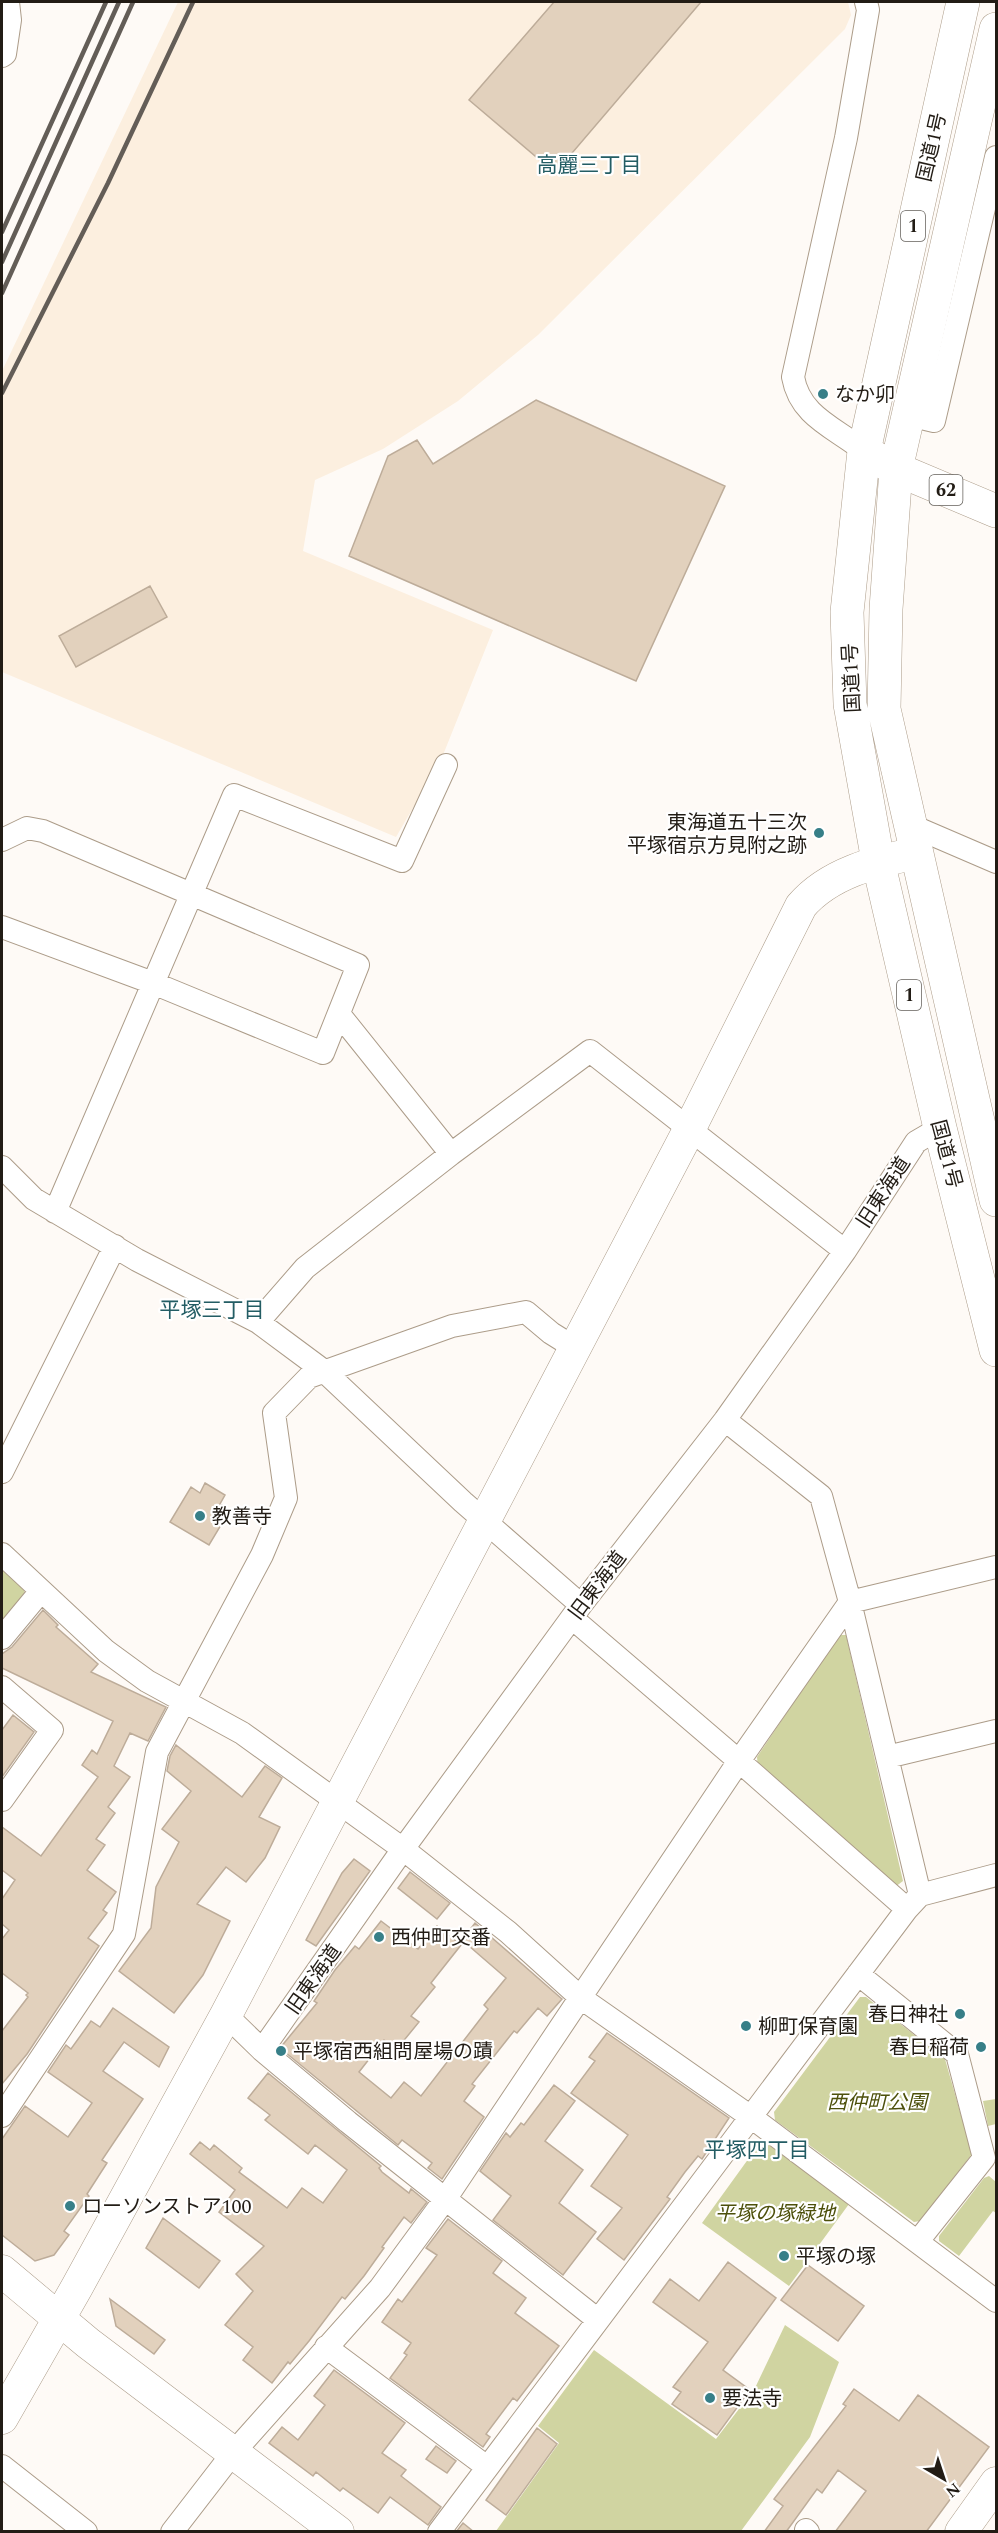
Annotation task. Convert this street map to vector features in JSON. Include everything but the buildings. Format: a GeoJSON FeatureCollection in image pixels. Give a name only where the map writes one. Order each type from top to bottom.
{"type":"FeatureCollection","features":[{"type":"Feature","properties":{"kind":"main road","name":"国道1号"},"geometry":{"type":"LineString","coordinates":[[963,2],[864,451],[847,612],[850,704],[878,861],[940,1128],[996,1350]]}},
{"type":"Feature","properties":{"kind":"main road","name":"国道1号"},"geometry":{"type":"LineString","coordinates":[[996,29],[896,470],[886,609],[884,709],[996,1200]]}},
{"type":"Feature","properties":{"kind":"main road","name":"62"},"geometry":{"type":"LineString","coordinates":[[864,451],[896,470],[996,511]]}},
{"type":"Feature","properties":{"kind":"street"},"geometry":{"type":"LineString","coordinates":[[2,56],[5,54],[10,20],[8,2]]}},
{"type":"Feature","properties":{"kind":"street"},"geometry":{"type":"LineString","coordinates":[[864,451],[844,434],[816,418],[795,392],[792,377],[846,138],[868,10],[866,2]]}},
{"type":"Feature","properties":{"kind":"street"},"geometry":{"type":"LineString","coordinates":[[909,415],[934,421],[996,157]]}},
{"type":"Feature","properties":{"kind":"street"},"geometry":{"type":"LineString","coordinates":[[55,1212],[234,795],[402,861],[446,765]]}},
{"type":"Feature","properties":{"kind":"street"},"geometry":{"type":"LineString","coordinates":[[2,840],[27,828],[43,831],[358,965],[323,1053],[153,983],[2,927]]}},
{"type":"Feature","properties":{"kind":"street"},"geometry":{"type":"LineString","coordinates":[[2,2418],[59,2320],[226,2015],[690,1128],[801,906],[824,884],[878,861],[913,839],[996,862]]}},
{"type":"Feature","properties":{"kind":"street"},"geometry":{"type":"LineString","coordinates":[[339,1014],[451,1154]]}},
{"type":"Feature","properties":{"kind":"street"},"geometry":{"type":"LineString","coordinates":[[258,1322],[305,1268],[451,1154],[590,1051],[845,1251]]}},
{"type":"Feature","properties":{"kind":"street","name":"旧東海道"},"geometry":{"type":"LineString","coordinates":[[262,2050],[403,1849],[576,1611],[725,1420],[845,1251],[918,1140],[940,1128]]}},
{"type":"Feature","properties":{"kind":"street"},"geometry":{"type":"LineString","coordinates":[[2,1167],[34,1199],[137,1260],[258,1322],[324,1371],[485,1521],[576,1611],[739,1761],[914,1902]]}},
{"type":"Feature","properties":{"kind":"street"},"geometry":{"type":"LineString","coordinates":[[2,1472],[115,1246]]}},
{"type":"Feature","properties":{"kind":"street"},"geometry":{"type":"LineString","coordinates":[[2,2116],[124,1934],[157,1752],[262,1555],[286,1498],[274,1413],[309,1377],[452,1326],[526,1312],[551,1333],[575,1348]]}},
{"type":"Feature","properties":{"kind":"street"},"geometry":{"type":"LineString","coordinates":[[725,1420],[821,1497],[850,1602],[887,1757],[914,1902]]}},
{"type":"Feature","properties":{"kind":"street"},"geometry":{"type":"LineString","coordinates":[[2,1554],[106,1651],[147,1681],[242,1732],[403,1849],[508,1932],[581,1998],[751,2117],[996,2301]]}},
{"type":"Feature","properties":{"kind":"street"},"geometry":{"type":"LineString","coordinates":[[172,2532],[232,2453],[380,2288],[446,2198],[739,1761],[850,1602],[996,1567]]}},
{"type":"Feature","properties":{"kind":"street"},"geometry":{"type":"LineString","coordinates":[[2,1638],[41,1591]]}},
{"type":"Feature","properties":{"kind":"street"},"geometry":{"type":"LineString","coordinates":[[2,1688],[52,1730],[2,1800]]}},
{"type":"Feature","properties":{"kind":"street"},"geometry":{"type":"LineString","coordinates":[[887,1757],[996,1731]]}},
{"type":"Feature","properties":{"kind":"street"},"geometry":{"type":"LineString","coordinates":[[439,2532],[914,1902],[996,1875]]}},
{"type":"Feature","properties":{"kind":"street"},"geometry":{"type":"LineString","coordinates":[[858,1974],[957,2054],[990,2162],[918,2241]]}},
{"type":"Feature","properties":{"kind":"street"},"geometry":{"type":"LineString","coordinates":[[226,2015],[262,2050],[598,2320]]}},
{"type":"Feature","properties":{"kind":"street"},"geometry":{"type":"LineString","coordinates":[[2,2271],[59,2320],[338,2532]]}},
{"type":"Feature","properties":{"kind":"street"},"geometry":{"type":"LineString","coordinates":[[326,2347],[487,2467]]}},
{"type":"Feature","properties":{"kind":"street"},"geometry":{"type":"LineString","coordinates":[[2,2466],[86,2532]]}},
{"type":"Feature","properties":{"kind":"street"},"geometry":{"type":"LineString","coordinates":[[961,2532],[996,2482]]}},
{"type":"Feature","properties":{"kind":"shaded area"},"geometry":{"type":"Polygon","coordinates":[[[178,2],[848,2],[851,15],[845,29],[538,335],[458,401],[383,449],[315,480],[303,551],[493,630],[441,760],[396,837],[2,672],[2,371],[178,2]]]}},
{"type":"Feature","properties":{"kind":"green space"},"geometry":{"type":"Polygon","coordinates":[[[2,1569],[24,1590],[26,1597],[2,1626],[2,1569]]]}},
{"type":"Feature","properties":{"kind":"green space"},"geometry":{"type":"Polygon","coordinates":[[[839,1635],[846,1635],[903,1881],[895,1887],[758,1769],[757,1757],[839,1635]]]}},
{"type":"Feature","properties":{"kind":"green space","name":"西仲町公園"},"geometry":{"type":"Polygon","coordinates":[[[860,1997],[866,1997],[945,2059],[972,2154],[920,2221],[914,2222],[775,2120],[774,2112],[860,1997]]]}},
{"type":"Feature","properties":{"kind":"green space"},"geometry":{"type":"Polygon","coordinates":[[[996,2099],[996,2124],[988,2126],[983,2101],[996,2099]]]}},
{"type":"Feature","properties":{"kind":"green space","name":"平塚の塚緑地"},"geometry":{"type":"Polygon","coordinates":[[[762,2140],[849,2204],[789,2286],[702,2223],[762,2140]]]}},
{"type":"Feature","properties":{"kind":"green space"},"geometry":{"type":"Polygon","coordinates":[[[989,2176],[996,2182],[996,2213],[993,2211],[959,2256],[939,2241],[939,2236],[984,2178],[989,2176]]]}},
{"type":"Feature","properties":{"kind":"green space"},"geometry":{"type":"Polygon","coordinates":[[[785,2325],[839,2362],[810,2437],[741,2531],[496,2531],[559,2443],[538,2426],[594,2350],[716,2439],[755,2388],[785,2325]]]}},
{"type":"Feature","properties":{"kind":"railway"},"geometry":{"type":"LineString","coordinates":[[2,232],[106,2]]}},
{"type":"Feature","properties":{"kind":"railway"},"geometry":{"type":"LineString","coordinates":[[2,262],[119,2]]}},
{"type":"Feature","properties":{"kind":"railway"},"geometry":{"type":"LineString","coordinates":[[2,293],[133,2]]}},
{"type":"Feature","properties":{"kind":"railway"},"geometry":{"type":"LineString","coordinates":[[2,393],[108,183],[193,2]]}},
{"type":"Feature","properties":{"kind":"place","name":"なか卯"},"geometry":{"type":"Point","coordinates":[823,394]}},
{"type":"Feature","properties":{"kind":"place","name":"東海道五十三次 平塚宿京方見附之跡"},"geometry":{"type":"Point","coordinates":[819,833]}},
{"type":"Feature","properties":{"kind":"place","name":"教善寺"},"geometry":{"type":"Point","coordinates":[200,1516]}},
{"type":"Feature","properties":{"kind":"place","name":"西仲町交番"},"geometry":{"type":"Point","coordinates":[379,1937]}},
{"type":"Feature","properties":{"kind":"place","name":"春日神社"},"geometry":{"type":"Point","coordinates":[960,2014]}},
{"type":"Feature","properties":{"kind":"place","name":"柳町保育園"},"geometry":{"type":"Point","coordinates":[746,2026]}},
{"type":"Feature","properties":{"kind":"place","name":"春日稲荷"},"geometry":{"type":"Point","coordinates":[981,2047]}},
{"type":"Feature","properties":{"kind":"place","name":"平塚宿西組問屋場の蹟"},"geometry":{"type":"Point","coordinates":[281,2051]}},
{"type":"Feature","properties":{"kind":"place","name":"ローソンストア100"},"geometry":{"type":"Point","coordinates":[70,2206]}},
{"type":"Feature","properties":{"kind":"place","name":"平塚の塚"},"geometry":{"type":"Point","coordinates":[784,2256]}},
{"type":"Feature","properties":{"kind":"place","name":"要法寺"},"geometry":{"type":"Point","coordinates":[710,2398]}},
{"type":"Feature","properties":{"kind":"district","name":"高麗三丁目"},"geometry":{"type":"Point","coordinates":[589,165]}},
{"type":"Feature","properties":{"kind":"district","name":"平塚三丁目"},"geometry":{"type":"Point","coordinates":[212,1310]}},
{"type":"Feature","properties":{"kind":"district","name":"平塚四丁目"},"geometry":{"type":"Point","coordinates":[757,2150]}}]}
